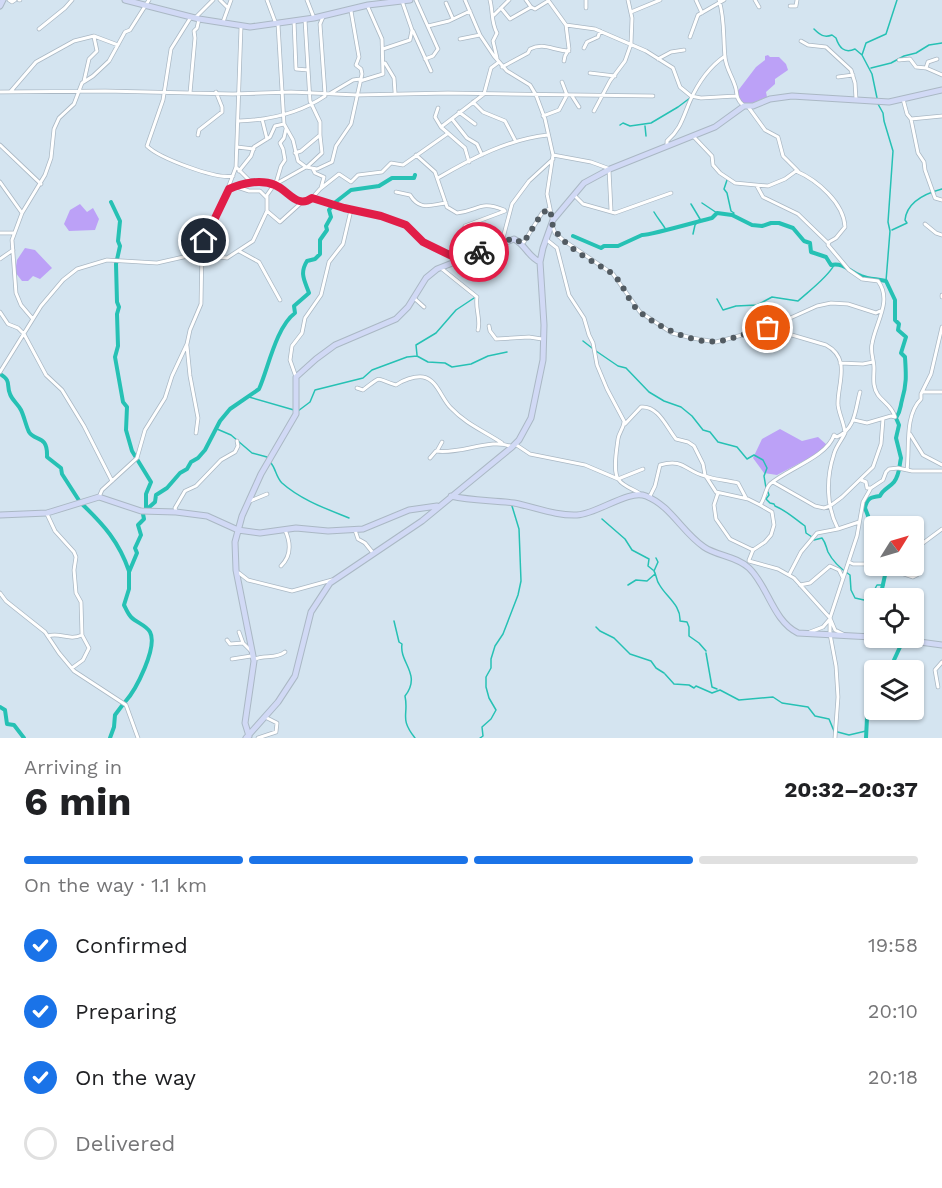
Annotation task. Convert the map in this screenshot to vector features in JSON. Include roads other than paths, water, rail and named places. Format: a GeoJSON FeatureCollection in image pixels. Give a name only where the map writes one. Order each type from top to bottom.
{"type":"FeatureCollection","features":[{"type":"Feature","properties":{"kind":"street"},"geometry":{"type":"LineString","coordinates":[[0,6],[3,0]]}},
{"type":"Feature","properties":{"kind":"street"},"geometry":{"type":"LineString","coordinates":[[9,0],[12,2],[18,0]]}},
{"type":"Feature","properties":{"kind":"street"},"geometry":{"type":"LineString","coordinates":[[39,29],[72,0]]}},
{"type":"Feature","properties":{"kind":"street"},"geometry":{"type":"LineString","coordinates":[[125,0],[147,3],[195,18],[241,27],[305,20],[368,3],[411,0]]}},
{"type":"Feature","properties":{"kind":"street"},"geometry":{"type":"LineString","coordinates":[[213,0],[195,18],[171,49],[165,92],[147,146],[160,156],[207,173],[225,178],[233,176]]}},
{"type":"Feature","properties":{"kind":"street"},"geometry":{"type":"LineString","coordinates":[[220,0],[228,8]]}},
{"type":"Feature","properties":{"kind":"street"},"geometry":{"type":"LineString","coordinates":[[222,23],[231,0]]}},
{"type":"Feature","properties":{"kind":"street"},"geometry":{"type":"LineString","coordinates":[[0,372],[44,302],[63,280],[77,269],[107,260],[157,263],[201,253],[224,259],[253,241],[267,211],[267,198],[285,160],[280,143],[284,138],[285,114],[281,93],[277,24],[267,0]]}},
{"type":"Feature","properties":{"kind":"street"},"geometry":{"type":"LineString","coordinates":[[307,0],[314,18]]}},
{"type":"Feature","properties":{"kind":"street"},"geometry":{"type":"LineString","coordinates":[[416,0],[438,49],[433,56],[425,59]]}},
{"type":"Feature","properties":{"kind":"street"},"geometry":{"type":"LineString","coordinates":[[465,0],[480,35],[498,62],[530,85],[536,95],[553,157],[547,194],[555,233],[615,276],[640,312],[672,333],[716,342],[768,328],[817,306],[831,303],[848,304],[876,313],[882,310]]}},
{"type":"Feature","properties":{"kind":"street"},"geometry":{"type":"LineString","coordinates":[[490,0],[496,33],[493,41],[498,62]]}},
{"type":"Feature","properties":{"kind":"street"},"geometry":{"type":"LineString","coordinates":[[494,15],[509,0]]}},
{"type":"Feature","properties":{"kind":"street"},"geometry":{"type":"LineString","coordinates":[[526,0],[531,7],[537,9],[548,0],[567,25],[569,51],[564,56],[564,61]]}},
{"type":"Feature","properties":{"kind":"street"},"geometry":{"type":"LineString","coordinates":[[586,0],[586,8]]}},
{"type":"Feature","properties":{"kind":"street"},"geometry":{"type":"LineString","coordinates":[[594,111],[610,81],[625,61],[632,44],[633,27],[628,0]]}},
{"type":"Feature","properties":{"kind":"street"},"geometry":{"type":"LineString","coordinates":[[631,12],[660,0]]}},
{"type":"Feature","properties":{"kind":"street"},"geometry":{"type":"LineString","coordinates":[[696,0],[702,13]]}},
{"type":"Feature","properties":{"kind":"street"},"geometry":{"type":"LineString","coordinates":[[690,37],[696,17],[724,0]]}},
{"type":"Feature","properties":{"kind":"street"},"geometry":{"type":"LineString","coordinates":[[755,0],[759,7]]}},
{"type":"Feature","properties":{"kind":"street"},"geometry":{"type":"LineString","coordinates":[[790,6],[796,6],[797,0]]}},
{"type":"Feature","properties":{"kind":"street"},"geometry":{"type":"LineString","coordinates":[[402,1],[412,31],[430,71]]}},
{"type":"Feature","properties":{"kind":"street"},"geometry":{"type":"LineString","coordinates":[[719,1],[724,25],[724,56],[736,89],[736,96],[764,128],[778,136],[783,156],[804,176]]}},
{"type":"Feature","properties":{"kind":"street"},"geometry":{"type":"LineString","coordinates":[[84,81],[91,78],[107,62],[120,44],[125,32],[131,29],[147,3]]}},
{"type":"Feature","properties":{"kind":"street"},"geometry":{"type":"LineString","coordinates":[[239,121],[285,114],[311,104],[353,80],[383,74],[382,39],[368,3]]}},
{"type":"Feature","properties":{"kind":"street"},"geometry":{"type":"LineString","coordinates":[[446,3],[453,20]]}},
{"type":"Feature","properties":{"kind":"street"},"geometry":{"type":"LineString","coordinates":[[501,8],[510,19],[531,7]]}},
{"type":"Feature","properties":{"kind":"street"},"geometry":{"type":"LineString","coordinates":[[285,127],[293,140],[298,161],[306,167],[321,168],[333,160],[335,148],[351,124],[362,74],[362,69],[356,65],[359,57],[351,9]]}},
{"type":"Feature","properties":{"kind":"street"},"geometry":{"type":"LineString","coordinates":[[428,26],[453,20],[470,11]]}},
{"type":"Feature","properties":{"kind":"street"},"geometry":{"type":"LineString","coordinates":[[323,16],[321,24],[327,94]]}},
{"type":"Feature","properties":{"kind":"street"},"geometry":{"type":"LineString","coordinates":[[190,93],[195,18]]}},
{"type":"Feature","properties":{"kind":"street"},"geometry":{"type":"LineString","coordinates":[[229,189],[254,182],[274,184],[306,167],[322,153],[320,122],[311,104],[305,20]]}},
{"type":"Feature","properties":{"kind":"street"},"geometry":{"type":"LineString","coordinates":[[294,21],[296,69],[308,70]]}},
{"type":"Feature","properties":{"kind":"street"},"geometry":{"type":"LineString","coordinates":[[567,25],[600,31],[632,44],[673,68],[680,87],[693,96],[701,98],[736,96]]}},
{"type":"Feature","properties":{"kind":"street"},"geometry":{"type":"LineString","coordinates":[[241,27],[238,169],[254,182]]}},
{"type":"Feature","properties":{"kind":"street"},"geometry":{"type":"LineString","coordinates":[[383,49],[409,41],[412,31]]}},
{"type":"Feature","properties":{"kind":"street"},"geometry":{"type":"LineString","coordinates":[[584,48],[587,42],[592,42],[598,36],[600,31]]}},
{"type":"Feature","properties":{"kind":"street"},"geometry":{"type":"LineString","coordinates":[[460,39],[480,35]]}},
{"type":"Feature","properties":{"kind":"street"},"geometry":{"type":"LineString","coordinates":[[10,92],[25,73],[44,56],[74,42],[94,36],[120,44]]}},
{"type":"Feature","properties":{"kind":"street"},"geometry":{"type":"LineString","coordinates":[[33,318],[21,305],[16,295],[14,233],[22,213],[41,184],[51,158],[56,124],[61,115],[74,104],[84,81],[89,59],[97,51],[94,36]]}},
{"type":"Feature","properties":{"kind":"street"},"geometry":{"type":"LineString","coordinates":[[801,41],[808,45],[826,47],[854,75],[856,101]]}},
{"type":"Feature","properties":{"kind":"street"},"geometry":{"type":"LineString","coordinates":[[502,67],[536,46],[551,46],[569,51]]}},
{"type":"Feature","properties":{"kind":"street"},"geometry":{"type":"LineString","coordinates":[[658,59],[671,52],[684,50]]}},
{"type":"Feature","properties":{"kind":"street"},"geometry":{"type":"LineString","coordinates":[[667,146],[667,141],[676,135],[693,96],[709,69],[724,56]]}},
{"type":"Feature","properties":{"kind":"street"},"geometry":{"type":"LineString","coordinates":[[383,59],[394,78],[395,93]]}},
{"type":"Feature","properties":{"kind":"street"},"geometry":{"type":"LineString","coordinates":[[899,60],[910,59],[916,67],[926,68],[942,75]]}},
{"type":"Feature","properties":{"kind":"street"},"geometry":{"type":"LineString","coordinates":[[926,68],[928,62],[937,59]]}},
{"type":"Feature","properties":{"kind":"street"},"geometry":{"type":"LineString","coordinates":[[441,127],[484,94],[491,68],[498,62]]}},
{"type":"Feature","properties":{"kind":"street"},"geometry":{"type":"LineString","coordinates":[[590,73],[615,76]]}},
{"type":"Feature","properties":{"kind":"street"},"geometry":{"type":"LineString","coordinates":[[838,76],[854,75]]}},
{"type":"Feature","properties":{"kind":"street"},"geometry":{"type":"LineString","coordinates":[[562,82],[579,107]]}},
{"type":"Feature","properties":{"kind":"street"},"geometry":{"type":"LineString","coordinates":[[236,570],[241,577],[248,580],[292,591],[333,579],[375,554],[422,521],[513,446],[522,435],[531,416],[543,360],[543,292],[540,262],[545,239],[552,221],[587,181],[715,127],[746,107],[770,99],[792,96],[839,97],[856,101],[889,102],[942,90]]}},
{"type":"Feature","properties":{"kind":"street"},"geometry":{"type":"LineString","coordinates":[[0,92],[653,96]]}},
{"type":"Feature","properties":{"kind":"street"},"geometry":{"type":"LineString","coordinates":[[198,135],[200,130],[222,112],[216,92]]}},
{"type":"Feature","properties":{"kind":"street"},"geometry":{"type":"LineString","coordinates":[[543,116],[558,111],[569,95]]}},
{"type":"Feature","properties":{"kind":"street"},"geometry":{"type":"LineString","coordinates":[[903,99],[927,178],[935,198],[942,200]]}},
{"type":"Feature","properties":{"kind":"street"},"geometry":{"type":"LineString","coordinates":[[473,102],[483,112],[505,121],[516,141]]}},
{"type":"Feature","properties":{"kind":"street"},"geometry":{"type":"LineString","coordinates":[[438,108],[435,117],[447,134],[465,148],[469,162]]}},
{"type":"Feature","properties":{"kind":"street"},"geometry":{"type":"LineString","coordinates":[[459,112],[475,124]]}},
{"type":"Feature","properties":{"kind":"street"},"geometry":{"type":"LineString","coordinates":[[910,119],[942,116]]}},
{"type":"Feature","properties":{"kind":"street"},"geometry":{"type":"LineString","coordinates":[[451,118],[468,139],[477,144],[482,155]]}},
{"type":"Feature","properties":{"kind":"street"},"geometry":{"type":"LineString","coordinates":[[261,119],[267,139]]}},
{"type":"Feature","properties":{"kind":"street"},"geometry":{"type":"LineString","coordinates":[[99,497],[102,490],[137,458],[145,430],[165,398],[202,301],[201,253],[208,230],[229,189],[233,176],[251,156],[254,149],[271,135],[275,126],[285,127]]}},
{"type":"Feature","properties":{"kind":"street"},"geometry":{"type":"LineString","coordinates":[[267,211],[280,222],[296,205],[312,198],[339,174],[351,182],[358,175],[382,172],[391,163],[403,165],[447,134]]}},
{"type":"Feature","properties":{"kind":"street"},"geometry":{"type":"LineString","coordinates":[[295,153],[321,135]]}},
{"type":"Feature","properties":{"kind":"street"},"geometry":{"type":"LineString","coordinates":[[438,178],[482,155],[516,141],[548,135]]}},
{"type":"Feature","properties":{"kind":"street"},"geometry":{"type":"LineString","coordinates":[[693,136],[712,156],[713,165],[723,176],[738,184],[771,185],[796,171],[825,191],[844,219],[843,230],[828,243]]}},
{"type":"Feature","properties":{"kind":"street"},"geometry":{"type":"LineString","coordinates":[[0,144],[41,184]]}},
{"type":"Feature","properties":{"kind":"street"},"geometry":{"type":"LineString","coordinates":[[237,147],[254,149]]}},
{"type":"Feature","properties":{"kind":"street"},"geometry":{"type":"LineString","coordinates":[[416,155],[434,170],[447,207],[458,213],[484,205],[495,206],[507,211]]}},
{"type":"Feature","properties":{"kind":"street"},"geometry":{"type":"LineString","coordinates":[[553,157],[591,162],[610,170]]}},
{"type":"Feature","properties":{"kind":"street"},"geometry":{"type":"LineString","coordinates":[[312,198],[406,225],[423,242],[492,269],[502,256],[507,211],[525,185],[553,157]]}},
{"type":"Feature","properties":{"kind":"street"},"geometry":{"type":"LineString","coordinates":[[313,169],[315,173],[324,177],[321,188]]}},
{"type":"Feature","properties":{"kind":"street"},"geometry":{"type":"LineString","coordinates":[[610,170],[611,210]]}},
{"type":"Feature","properties":{"kind":"street"},"geometry":{"type":"LineString","coordinates":[[0,182],[22,213]]}},
{"type":"Feature","properties":{"kind":"street"},"geometry":{"type":"LineString","coordinates":[[274,184],[295,200],[303,202]]}},
{"type":"Feature","properties":{"kind":"street"},"geometry":{"type":"LineString","coordinates":[[757,185],[763,197],[798,214],[828,243],[845,267],[859,277],[879,282],[885,296],[872,344],[872,377],[874,388],[895,417],[891,416],[867,423],[854,420]]}},
{"type":"Feature","properties":{"kind":"street"},"geometry":{"type":"LineString","coordinates":[[234,186],[249,191],[261,191],[267,198]]}},
{"type":"Feature","properties":{"kind":"street"},"geometry":{"type":"LineString","coordinates":[[396,192],[410,195],[419,206],[446,203]]}},
{"type":"Feature","properties":{"kind":"street"},"geometry":{"type":"LineString","coordinates":[[573,195],[583,204],[611,210],[615,213],[671,193]]}},
{"type":"Feature","properties":{"kind":"street"},"geometry":{"type":"LineString","coordinates":[[521,243],[524,242],[542,213],[549,209]]}},
{"type":"Feature","properties":{"kind":"street"},"geometry":{"type":"LineString","coordinates":[[248,736],[246,723],[251,693],[253,656],[236,570],[237,530],[265,467],[296,414],[296,377],[290,360],[292,346],[302,333],[305,318],[321,295],[329,262],[344,244],[351,210]]}},
{"type":"Feature","properties":{"kind":"street"},"geometry":{"type":"LineString","coordinates":[[461,258],[460,246],[467,224],[507,211]]}},
{"type":"Feature","properties":{"kind":"street"},"geometry":{"type":"LineString","coordinates":[[925,224],[942,235]]}},
{"type":"Feature","properties":{"kind":"street"},"geometry":{"type":"LineString","coordinates":[[464,238],[476,241],[482,228],[497,235],[503,241]]}},
{"type":"Feature","properties":{"kind":"street"},"geometry":{"type":"LineString","coordinates":[[0,233],[14,233]]}},
{"type":"Feature","properties":{"kind":"street"},"geometry":{"type":"LineString","coordinates":[[296,377],[335,345],[396,319],[414,298],[426,278],[440,267],[514,238],[533,258],[540,262]]}},
{"type":"Feature","properties":{"kind":"street"},"geometry":{"type":"LineString","coordinates":[[545,239],[557,248],[568,292],[585,320],[588,335],[593,343],[597,365],[625,424]]}},
{"type":"Feature","properties":{"kind":"street"},"geometry":{"type":"LineString","coordinates":[[0,259],[13,249]]}},
{"type":"Feature","properties":{"kind":"street"},"geometry":{"type":"LineString","coordinates":[[239,251],[259,262],[280,300]]}},
{"type":"Feature","properties":{"kind":"street"},"geometry":{"type":"LineString","coordinates":[[440,267],[477,297],[480,316],[478,330]]}},
{"type":"Feature","properties":{"kind":"street"},"geometry":{"type":"LineString","coordinates":[[414,298],[424,308]]}},
{"type":"Feature","properties":{"kind":"street"},"geometry":{"type":"LineString","coordinates":[[0,312],[6,322],[24,334],[46,375],[62,390],[84,426],[112,481]]}},
{"type":"Feature","properties":{"kind":"street"},"geometry":{"type":"LineString","coordinates":[[489,326],[496,339],[529,337],[544,339]]}},
{"type":"Feature","properties":{"kind":"street"},"geometry":{"type":"LineString","coordinates":[[907,470],[909,433],[916,405],[921,399],[921,394],[931,374],[942,327]]}},
{"type":"Feature","properties":{"kind":"street"},"geometry":{"type":"LineString","coordinates":[[768,328],[826,345],[834,350],[843,372],[838,403],[845,433]]}},
{"type":"Feature","properties":{"kind":"street"},"geometry":{"type":"LineString","coordinates":[[187,344],[198,418],[196,433]]}},
{"type":"Feature","properties":{"kind":"street"},"geometry":{"type":"LineString","coordinates":[[840,363],[873,362]]}},
{"type":"Feature","properties":{"kind":"street"},"geometry":{"type":"LineString","coordinates":[[357,388],[363,390],[381,378],[396,384],[407,379],[424,377],[434,383],[452,410],[466,422],[502,443],[530,454],[585,465],[618,479],[672,514],[702,546],[748,563],[778,569],[789,575],[830,618],[835,630],[846,636]]}},
{"type":"Feature","properties":{"kind":"street"},"geometry":{"type":"LineString","coordinates":[[921,394],[927,391],[942,392]]}},
{"type":"Feature","properties":{"kind":"street"},"geometry":{"type":"LineString","coordinates":[[838,529],[832,517],[828,481],[834,453],[854,420],[860,392]]}},
{"type":"Feature","properties":{"kind":"street"},"geometry":{"type":"LineString","coordinates":[[618,479],[615,455],[618,448],[618,437],[625,424],[641,407],[650,408],[667,424],[676,439],[694,446],[704,464],[707,477],[718,493],[748,500],[772,512],[774,525],[768,539],[753,550],[748,563]]}},
{"type":"Feature","properties":{"kind":"street"},"geometry":{"type":"LineString","coordinates":[[773,482],[815,506],[824,508],[830,506],[873,467],[881,444],[883,419]]}},
{"type":"Feature","properties":{"kind":"street"},"geometry":{"type":"LineString","coordinates":[[759,505],[770,484],[826,448],[832,442],[834,435],[837,437],[845,433]]}},
{"type":"Feature","properties":{"kind":"street"},"geometry":{"type":"LineString","coordinates":[[909,433],[923,455],[942,465]]}},
{"type":"Feature","properties":{"kind":"street"},"geometry":{"type":"LineString","coordinates":[[176,512],[175,508],[185,491],[196,486],[221,460],[233,453],[238,446],[237,441]]}},
{"type":"Feature","properties":{"kind":"street"},"geometry":{"type":"LineString","coordinates":[[430,458],[442,442]]}},
{"type":"Feature","properties":{"kind":"street"},"geometry":{"type":"LineString","coordinates":[[437,451],[454,452],[502,443]]}},
{"type":"Feature","properties":{"kind":"street"},"geometry":{"type":"LineString","coordinates":[[649,498],[655,486],[660,465],[678,462],[707,477],[738,483],[748,500]]}},
{"type":"Feature","properties":{"kind":"street"},"geometry":{"type":"LineString","coordinates":[[807,633],[823,627],[830,618],[849,562],[863,502],[871,488],[883,480],[886,472],[898,468],[942,471]]}},
{"type":"Feature","properties":{"kind":"street"},"geometry":{"type":"LineString","coordinates":[[618,479],[643,470]]}},
{"type":"Feature","properties":{"kind":"street"},"geometry":{"type":"LineString","coordinates":[[861,480],[866,482],[867,488],[871,488]]}},
{"type":"Feature","properties":{"kind":"street"},"geometry":{"type":"LineString","coordinates":[[718,493],[714,505],[716,519],[730,538],[753,550]]}},
{"type":"Feature","properties":{"kind":"street"},"geometry":{"type":"LineString","coordinates":[[250,501],[267,494]]}},
{"type":"Feature","properties":{"kind":"street"},"geometry":{"type":"LineString","coordinates":[[451,496],[512,503],[555,513],[576,515],[607,507],[640,494]]}},
{"type":"Feature","properties":{"kind":"street"},"geometry":{"type":"LineString","coordinates":[[0,515],[47,513],[99,497],[141,511],[176,512],[213,517],[237,530],[260,533],[302,528],[321,531],[355,530],[371,527],[409,510],[438,506]]}},
{"type":"Feature","properties":{"kind":"street"},"geometry":{"type":"LineString","coordinates":[[47,513],[55,531],[76,557],[74,570],[76,593],[81,602],[82,636],[88,643],[88,652],[83,660],[72,668]]}},
{"type":"Feature","properties":{"kind":"street"},"geometry":{"type":"LineString","coordinates":[[789,575],[801,552],[817,533],[859,522]]}},
{"type":"Feature","properties":{"kind":"street"},"geometry":{"type":"LineString","coordinates":[[924,542],[942,529]]}},
{"type":"Feature","properties":{"kind":"street"},"geometry":{"type":"LineString","coordinates":[[281,566],[287,560],[289,553],[289,538],[285,530]]}},
{"type":"Feature","properties":{"kind":"street"},"geometry":{"type":"LineString","coordinates":[[355,530],[358,539],[375,554]]}},
{"type":"Feature","properties":{"kind":"street"},"geometry":{"type":"LineString","coordinates":[[849,562],[864,564]]}},
{"type":"Feature","properties":{"kind":"street"},"geometry":{"type":"LineString","coordinates":[[748,563],[788,626],[798,633],[894,638],[942,645]]}},
{"type":"Feature","properties":{"kind":"street"},"geometry":{"type":"LineString","coordinates":[[800,585],[810,584],[830,566],[838,570],[843,581]]}},
{"type":"Feature","properties":{"kind":"street"},"geometry":{"type":"LineString","coordinates":[[248,736],[278,702],[296,674],[311,612],[333,579]]}},
{"type":"Feature","properties":{"kind":"street"},"geometry":{"type":"LineString","coordinates":[[0,593],[6,601],[39,626],[72,668],[126,705],[138,738]]}},
{"type":"Feature","properties":{"kind":"street"},"geometry":{"type":"LineString","coordinates":[[830,618],[838,697],[835,738]]}},
{"type":"Feature","properties":{"kind":"street"},"geometry":{"type":"LineString","coordinates":[[239,632],[243,643],[253,656]]}},
{"type":"Feature","properties":{"kind":"street"},"geometry":{"type":"LineString","coordinates":[[48,636],[57,634],[74,639],[82,636]]}},
{"type":"Feature","properties":{"kind":"street"},"geometry":{"type":"LineString","coordinates":[[228,640],[230,644],[243,643]]}},
{"type":"Feature","properties":{"kind":"street"},"geometry":{"type":"LineString","coordinates":[[232,658],[272,657],[285,652]]}},
{"type":"Feature","properties":{"kind":"street"},"geometry":{"type":"LineString","coordinates":[[938,687],[935,670],[942,662]]}},
{"type":"Feature","properties":{"kind":"street"},"geometry":{"type":"LineString","coordinates":[[258,738],[276,733],[278,725],[265,717]]}},
{"type":"Feature","properties":{"kind":"waterway"},"geometry":{"type":"LineString","coordinates":[[877,98],[872,74],[862,55],[866,43],[886,34],[897,0]]}},
{"type":"Feature","properties":{"kind":"waterway"},"geometry":{"type":"LineString","coordinates":[[814,29],[822,35],[832,35],[840,47],[845,50],[855,49],[862,55]]}},
{"type":"Feature","properties":{"kind":"waterway"},"geometry":{"type":"LineString","coordinates":[[871,68],[891,63],[929,45],[942,43]]}},
{"type":"Feature","properties":{"kind":"waterway"},"geometry":{"type":"LineString","coordinates":[[620,125],[623,123],[630,126],[651,123],[690,98]]}},
{"type":"Feature","properties":{"kind":"waterway"},"geometry":{"type":"LineString","coordinates":[[878,104],[883,113],[893,151],[886,281]]}},
{"type":"Feature","properties":{"kind":"waterway"},"geometry":{"type":"LineString","coordinates":[[645,126],[646,136]]}},
{"type":"Feature","properties":{"kind":"waterway"},"geometry":{"type":"LineString","coordinates":[[333,204],[351,190],[379,186],[392,178],[414,178],[415,175]]}},
{"type":"Feature","properties":{"kind":"waterway"},"geometry":{"type":"LineString","coordinates":[[727,180],[724,189],[731,211],[734,213],[732,215]]}},
{"type":"Feature","properties":{"kind":"waterway"},"geometry":{"type":"LineString","coordinates":[[892,230],[907,223],[905,220],[907,213],[914,203],[942,189]]}},
{"type":"Feature","properties":{"kind":"waterway"},"geometry":{"type":"LineString","coordinates":[[111,202],[120,221],[118,241],[120,246],[116,264],[119,307],[117,314],[118,346],[115,357],[123,402],[127,407],[126,430],[132,451],[151,482],[146,494],[146,509]]}},
{"type":"Feature","properties":{"kind":"waterway"},"geometry":{"type":"LineString","coordinates":[[702,203],[717,213]]}},
{"type":"Feature","properties":{"kind":"waterway"},"geometry":{"type":"LineString","coordinates":[[691,204],[700,219],[695,225],[693,234]]}},
{"type":"Feature","properties":{"kind":"waterway"},"geometry":{"type":"LineString","coordinates":[[146,510],[155,502],[156,495],[167,488],[205,450],[220,421],[230,409],[259,389],[278,338],[288,319],[295,313],[294,306],[309,293],[303,270],[307,261],[315,259],[320,254],[320,240],[327,230],[326,226],[331,217],[329,210],[333,205]]}},
{"type":"Feature","properties":{"kind":"waterway"},"geometry":{"type":"LineString","coordinates":[[654,212],[666,230]]}},
{"type":"Feature","properties":{"kind":"waterway"},"geometry":{"type":"LineString","coordinates":[[573,236],[601,248],[618,246],[642,235],[712,218],[717,213],[732,215],[752,225],[779,223],[793,228],[804,241],[810,243],[811,252],[826,257],[831,265],[844,266],[857,275],[886,281],[895,300],[895,320],[899,324],[898,330],[906,337],[901,353],[905,357],[905,388],[896,418],[899,425],[896,438],[901,458],[894,482],[880,496],[868,500],[865,508],[868,516]]}},
{"type":"Feature","properties":{"kind":"waterway"},"geometry":{"type":"LineString","coordinates":[[717,299],[723,310],[736,306],[757,305],[772,297],[798,301],[823,279],[834,265]]}},
{"type":"Feature","properties":{"kind":"waterway"},"geometry":{"type":"LineString","coordinates":[[417,355],[416,345],[436,333],[456,310],[474,298]]}},
{"type":"Feature","properties":{"kind":"waterway"},"geometry":{"type":"LineString","coordinates":[[583,341],[592,348]]}},
{"type":"Feature","properties":{"kind":"waterway"},"geometry":{"type":"LineString","coordinates":[[596,351],[618,366],[626,368],[649,392],[681,407],[718,442],[737,447],[747,459],[754,455],[763,460],[767,468],[764,476],[766,488]]}},
{"type":"Feature","properties":{"kind":"waterway"},"geometry":{"type":"LineString","coordinates":[[298,411],[310,402],[315,390],[363,378],[372,370],[407,357],[417,356],[428,362],[445,363],[452,367],[471,364],[488,356],[507,352]]}},
{"type":"Feature","properties":{"kind":"waterway"},"geometry":{"type":"LineString","coordinates":[[0,374],[7,381],[10,394],[21,410],[29,432],[43,442],[47,450],[47,457],[61,468],[62,474],[80,502]]}},
{"type":"Feature","properties":{"kind":"waterway"},"geometry":{"type":"LineString","coordinates":[[249,397],[294,410]]}},
{"type":"Feature","properties":{"kind":"waterway"},"geometry":{"type":"LineString","coordinates":[[217,429],[231,435],[252,453],[268,459]]}},
{"type":"Feature","properties":{"kind":"waterway"},"geometry":{"type":"LineString","coordinates":[[271,463],[280,481],[289,489],[314,504],[349,518]]}},
{"type":"Feature","properties":{"kind":"waterway"},"geometry":{"type":"LineString","coordinates":[[768,492],[766,499],[805,526],[806,533],[812,537]]}},
{"type":"Feature","properties":{"kind":"waterway"},"geometry":{"type":"LineString","coordinates":[[82,504],[110,534],[121,551],[129,571]]}},
{"type":"Feature","properties":{"kind":"waterway"},"geometry":{"type":"LineString","coordinates":[[480,738],[483,736],[482,727],[491,719],[496,710],[489,698],[486,677],[491,668],[495,646],[503,634],[521,581],[519,529],[512,506]]}},
{"type":"Feature","properties":{"kind":"waterway"},"geometry":{"type":"LineString","coordinates":[[125,702],[140,679],[149,658],[152,639],[150,632],[131,617],[124,605],[129,589],[129,572],[141,535],[138,525],[144,519],[143,514]]}},
{"type":"Feature","properties":{"kind":"waterway"},"geometry":{"type":"LineString","coordinates":[[602,519],[625,539],[632,550],[649,559],[648,566],[653,570]]}},
{"type":"Feature","properties":{"kind":"waterway"},"geometry":{"type":"LineString","coordinates":[[814,540],[822,538],[832,559],[850,575],[851,590],[855,598],[864,600],[870,598],[877,585],[884,585]]}},
{"type":"Feature","properties":{"kind":"waterway"},"geometry":{"type":"LineString","coordinates":[[656,558],[658,562],[654,571],[658,582],[676,606],[680,621],[687,622],[689,636],[706,651]]}},
{"type":"Feature","properties":{"kind":"waterway"},"geometry":{"type":"LineString","coordinates":[[628,585],[636,580],[647,581],[655,574]]}},
{"type":"Feature","properties":{"kind":"waterway"},"geometry":{"type":"LineString","coordinates":[[882,588],[885,576]]}},
{"type":"Feature","properties":{"kind":"waterway"},"geometry":{"type":"LineString","coordinates":[[394,621],[411,675],[410,688],[405,696],[406,721],[415,738]]}},
{"type":"Feature","properties":{"kind":"waterway"},"geometry":{"type":"LineString","coordinates":[[596,627],[614,638],[630,654],[651,661],[664,673]]}},
{"type":"Feature","properties":{"kind":"waterway"},"geometry":{"type":"LineString","coordinates":[[894,660],[900,648]]}},
{"type":"Feature","properties":{"kind":"waterway"},"geometry":{"type":"LineString","coordinates":[[706,653],[712,687],[717,689]]}},
{"type":"Feature","properties":{"kind":"waterway"},"geometry":{"type":"LineString","coordinates":[[665,674],[674,684],[689,685],[694,688],[696,686],[712,693],[720,690],[739,700],[773,697],[782,703],[808,707],[815,716],[829,719],[834,731],[849,735],[866,731]]}},
{"type":"Feature","properties":{"kind":"waterway"},"geometry":{"type":"LineString","coordinates":[[110,738],[115,715],[124,703]]}},
{"type":"Feature","properties":{"kind":"waterway"},"geometry":{"type":"LineString","coordinates":[[0,707],[5,710],[7,724],[14,725],[24,738]]}},
{"type":"Feature","properties":{"kind":"waterway"},"geometry":{"type":"LineString","coordinates":[[866,738],[867,720]]}}]}
